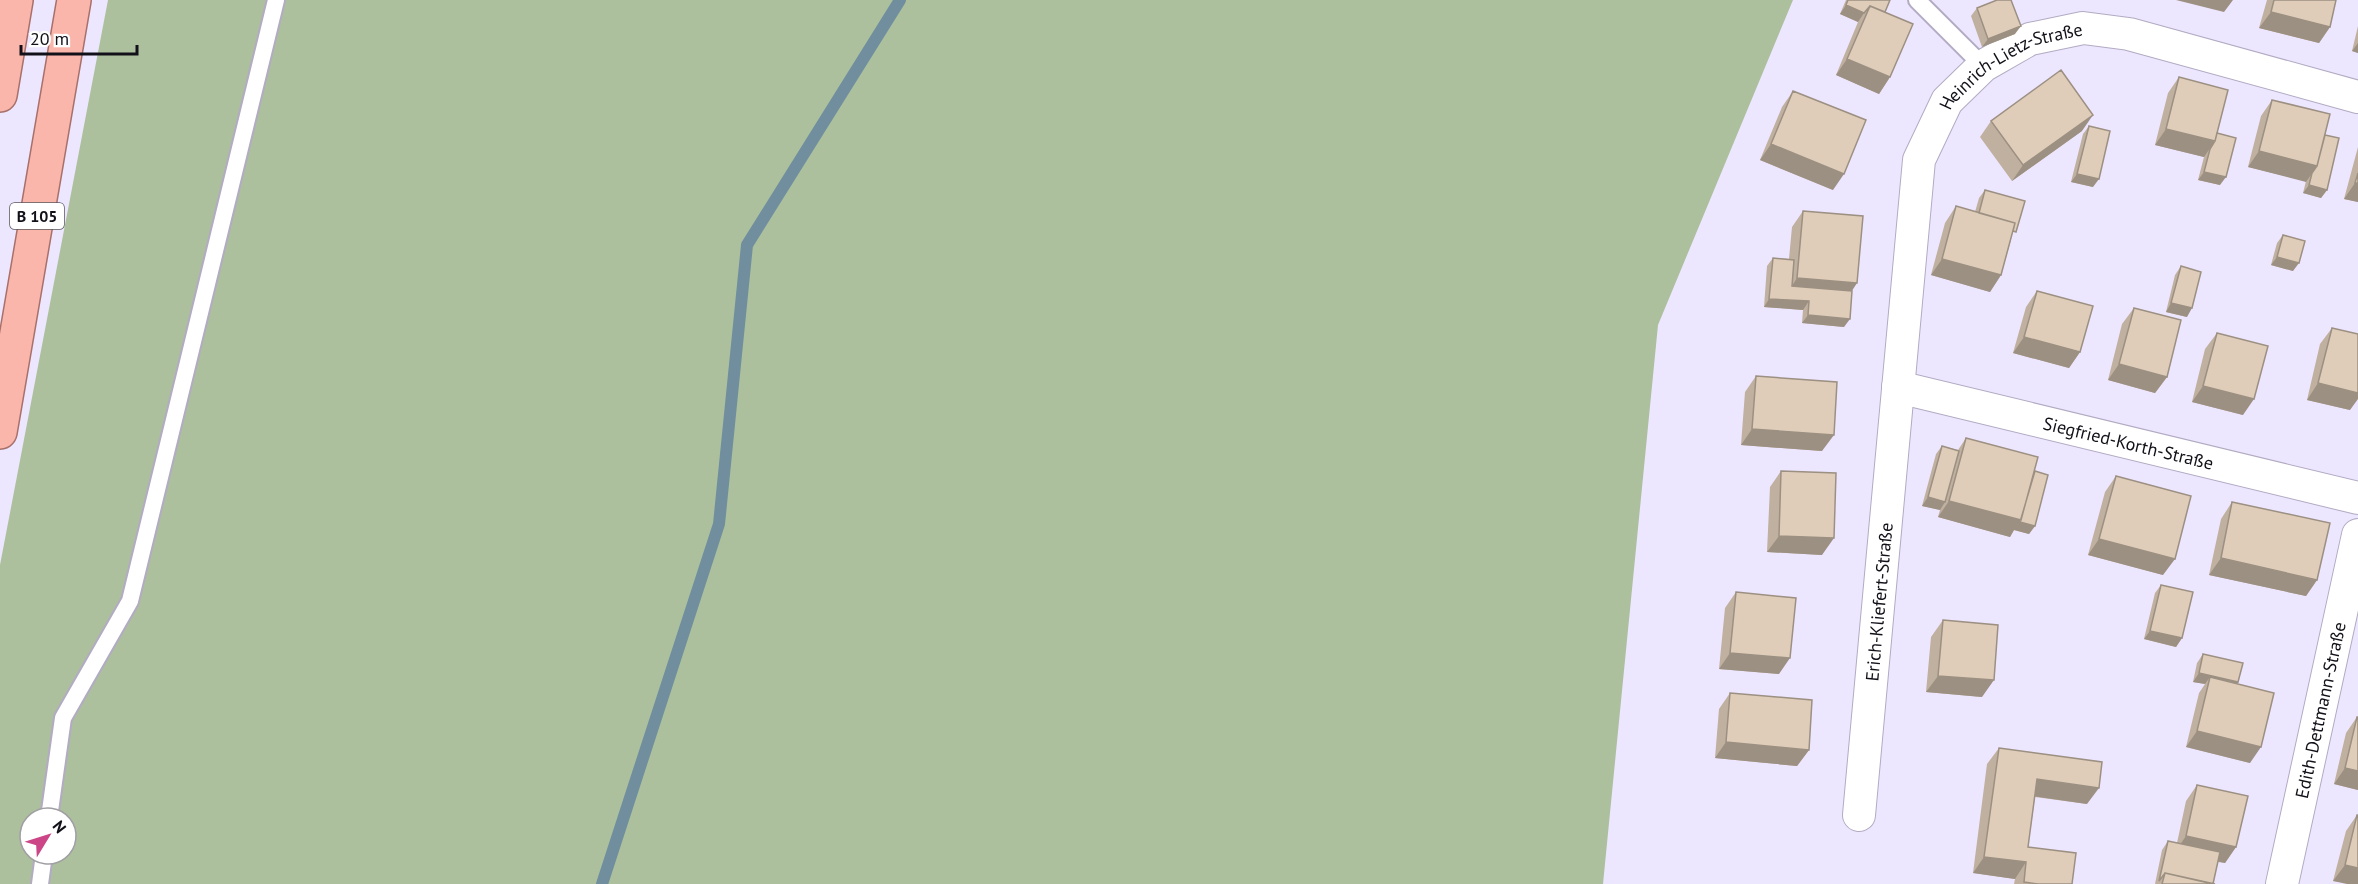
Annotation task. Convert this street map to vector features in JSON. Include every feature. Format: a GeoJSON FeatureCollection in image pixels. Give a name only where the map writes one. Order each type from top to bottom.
{"type":"FeatureCollection","features":[{"type":"Feature","properties":{"kind":"highway"},"geometry":{"type":"LineString","coordinates":[[0,95],[16,0]]}},
{"type":"Feature","properties":{"kind":"highway","name":"B 105"},"geometry":{"type":"LineString","coordinates":[[0,432],[74,0]]}},
{"type":"Feature","properties":{"kind":"street","name":"Heinrich-Lietz-Straße"},"geometry":{"type":"LineString","coordinates":[[1898,387],[1918,160],[1947,101],[1983,66],[2030,39],[2083,28],[2129,34],[2358,97]]}},
{"type":"Feature","properties":{"kind":"street","name":"Siegfried-Korth-Straße"},"geometry":{"type":"LineString","coordinates":[[1898,387],[2358,498]]}},
{"type":"Feature","properties":{"kind":"street","name":"Erich-Kliefert-Straße"},"geometry":{"type":"LineString","coordinates":[[1859,815],[1898,387]]}},
{"type":"Feature","properties":{"kind":"street","name":"Edith-Dettmann-Straße"},"geometry":{"type":"LineString","coordinates":[[2282,884],[2358,535]]}},
{"type":"Feature","properties":{"kind":"lane"},"geometry":{"type":"LineString","coordinates":[[51,806],[63,718],[130,601],[276,0]]}},
{"type":"Feature","properties":{"kind":"lane"},"geometry":{"type":"LineString","coordinates":[[1917,0],[1983,66]]}},
{"type":"Feature","properties":{"kind":"lane"},"geometry":{"type":"LineString","coordinates":[[40,884],[42,866]]}},
{"type":"Feature","properties":{"kind":"green space"},"geometry":{"type":"Polygon","coordinates":[[[108,0],[1793,0],[1658,325],[1603,884],[0,884],[0,565],[108,0]]]}},
{"type":"Feature","properties":{"kind":"building"},"geometry":{"type":"Polygon","coordinates":[[[1848,0],[1890,0],[1885,12],[1870,6],[1864,13],[1846,5],[1848,0]]]}},
{"type":"Feature","properties":{"kind":"building"},"geometry":{"type":"Polygon","coordinates":[[[1997,0],[2011,0],[2021,26],[1988,39],[1977,8],[1997,0]]]}},
{"type":"Feature","properties":{"kind":"building"},"geometry":{"type":"Polygon","coordinates":[[[2274,0],[2336,0],[2330,27],[2271,12],[2274,0]]]}},
{"type":"Feature","properties":{"kind":"building"},"geometry":{"type":"Polygon","coordinates":[[[1870,6],[1913,24],[1890,77],[1847,59],[1870,6]]]}},
{"type":"Feature","properties":{"kind":"building"},"geometry":{"type":"Polygon","coordinates":[[[2061,70],[2093,115],[2023,165],[1991,121],[2061,70]]]}},
{"type":"Feature","properties":{"kind":"building"},"geometry":{"type":"Polygon","coordinates":[[[2179,77],[2228,90],[2215,141],[2166,129],[2179,77]]]}},
{"type":"Feature","properties":{"kind":"building"},"geometry":{"type":"Polygon","coordinates":[[[1793,91],[1866,120],[1844,174],[1771,144],[1793,91]]]}},
{"type":"Feature","properties":{"kind":"building"},"geometry":{"type":"Polygon","coordinates":[[[2272,100],[2330,114],[2317,166],[2259,151],[2272,100]]]}},
{"type":"Feature","properties":{"kind":"building"},"geometry":{"type":"Polygon","coordinates":[[[2089,126],[2110,131],[2099,179],[2077,174],[2089,126]]]}},
{"type":"Feature","properties":{"kind":"building"},"geometry":{"type":"Polygon","coordinates":[[[2217,133],[2236,138],[2226,177],[2204,172],[2217,133]]]}},
{"type":"Feature","properties":{"kind":"building"},"geometry":{"type":"Polygon","coordinates":[[[2325,135],[2339,138],[2327,190],[2309,185],[2312,173],[2317,166],[2325,135]]]}},
{"type":"Feature","properties":{"kind":"building"},"geometry":{"type":"Polygon","coordinates":[[[1985,190],[2025,201],[2016,232],[2013,231],[2015,223],[1979,213],[1985,190]]]}},
{"type":"Feature","properties":{"kind":"building"},"geometry":{"type":"Polygon","coordinates":[[[1956,206],[2015,223],[2001,275],[1942,259],[1956,206]]]}},
{"type":"Feature","properties":{"kind":"building"},"geometry":{"type":"Polygon","coordinates":[[[1803,211],[1863,216],[1857,283],[1797,278],[1803,211]]]}},
{"type":"Feature","properties":{"kind":"building"},"geometry":{"type":"Polygon","coordinates":[[[2283,235],[2305,241],[2299,263],[2277,257],[2283,235]]]}},
{"type":"Feature","properties":{"kind":"building"},"geometry":{"type":"Polygon","coordinates":[[[1773,258],[1794,260],[1792,286],[1852,291],[1850,319],[1808,315],[1809,301],[1769,299],[1773,258]]]}},
{"type":"Feature","properties":{"kind":"building"},"geometry":{"type":"Polygon","coordinates":[[[2181,266],[2201,272],[2192,308],[2171,303],[2181,266]]]}},
{"type":"Feature","properties":{"kind":"building"},"geometry":{"type":"Polygon","coordinates":[[[2037,291],[2093,306],[2080,352],[2024,337],[2037,291]]]}},
{"type":"Feature","properties":{"kind":"building"},"geometry":{"type":"Polygon","coordinates":[[[2134,308],[2181,320],[2167,377],[2119,364],[2134,308]]]}},
{"type":"Feature","properties":{"kind":"building"},"geometry":{"type":"Polygon","coordinates":[[[2332,328],[2358,334],[2358,393],[2318,383],[2332,328]]]}},
{"type":"Feature","properties":{"kind":"building"},"geometry":{"type":"Polygon","coordinates":[[[2217,333],[2268,346],[2254,399],[2203,386],[2217,333]]]}},
{"type":"Feature","properties":{"kind":"building"},"geometry":{"type":"Polygon","coordinates":[[[1756,376],[1837,382],[1834,435],[1752,429],[1756,376]]]}},
{"type":"Feature","properties":{"kind":"building"},"geometry":{"type":"Polygon","coordinates":[[[1966,438],[2038,457],[2021,520],[1949,501],[1966,438]]]}},
{"type":"Feature","properties":{"kind":"building"},"geometry":{"type":"Polygon","coordinates":[[[1942,446],[1959,451],[1945,502],[1928,497],[1942,446]]]}},
{"type":"Feature","properties":{"kind":"building"},"geometry":{"type":"Polygon","coordinates":[[[1781,471],[1836,473],[1834,538],[1779,536],[1781,471]]]}},
{"type":"Feature","properties":{"kind":"building"},"geometry":{"type":"Polygon","coordinates":[[[2035,471],[2048,475],[2035,526],[2020,522],[2035,471]]]}},
{"type":"Feature","properties":{"kind":"building"},"geometry":{"type":"Polygon","coordinates":[[[2116,476],[2191,496],[2175,559],[2099,539],[2116,476]]]}},
{"type":"Feature","properties":{"kind":"building"},"geometry":{"type":"Polygon","coordinates":[[[2232,502],[2330,523],[2317,580],[2221,558],[2232,502]]]}},
{"type":"Feature","properties":{"kind":"building"},"geometry":{"type":"Polygon","coordinates":[[[2161,585],[2193,592],[2182,638],[2150,631],[2161,585]]]}},
{"type":"Feature","properties":{"kind":"building"},"geometry":{"type":"Polygon","coordinates":[[[1736,592],[1796,598],[1790,658],[1730,653],[1736,592]]]}},
{"type":"Feature","properties":{"kind":"building"},"geometry":{"type":"Polygon","coordinates":[[[1943,620],[1998,625],[1994,680],[1938,676],[1943,620]]]}},
{"type":"Feature","properties":{"kind":"building"},"geometry":{"type":"Polygon","coordinates":[[[2203,654],[2243,663],[2238,682],[2199,673],[2203,654]]]}},
{"type":"Feature","properties":{"kind":"building"},"geometry":{"type":"Polygon","coordinates":[[[2210,677],[2274,693],[2261,747],[2197,731],[2210,677]]]}},
{"type":"Feature","properties":{"kind":"building"},"geometry":{"type":"Polygon","coordinates":[[[1730,693],[1812,700],[1809,750],[1726,742],[1730,693]]]}},
{"type":"Feature","properties":{"kind":"building"},"geometry":{"type":"Polygon","coordinates":[[[2358,717],[2358,771],[2345,768],[2358,717]]]}},
{"type":"Feature","properties":{"kind":"building"},"geometry":{"type":"Polygon","coordinates":[[[1999,748],[2102,762],[2099,788],[2037,779],[2028,847],[2076,853],[2072,884],[2024,882],[2026,862],[1984,857],[1999,748]]]}},
{"type":"Feature","properties":{"kind":"building"},"geometry":{"type":"Polygon","coordinates":[[[2197,785],[2248,796],[2236,847],[2186,836],[2197,785]]]}},
{"type":"Feature","properties":{"kind":"building"},"geometry":{"type":"Polygon","coordinates":[[[2358,815],[2358,868],[2345,865],[2358,815]]]}},
{"type":"Feature","properties":{"kind":"building"},"geometry":{"type":"Polygon","coordinates":[[[2168,841],[2220,852],[2213,884],[2165,873],[2159,881],[2168,841]]]}},
{"type":"Feature","properties":{"kind":"building"},"geometry":{"type":"Polygon","coordinates":[[[2165,873],[2215,884],[2162,884],[2165,873]]]}},
{"type":"Feature","properties":{"kind":"waterway"},"geometry":{"type":"LineString","coordinates":[[602,884],[719,524],[747,245],[900,0]]}}]}
